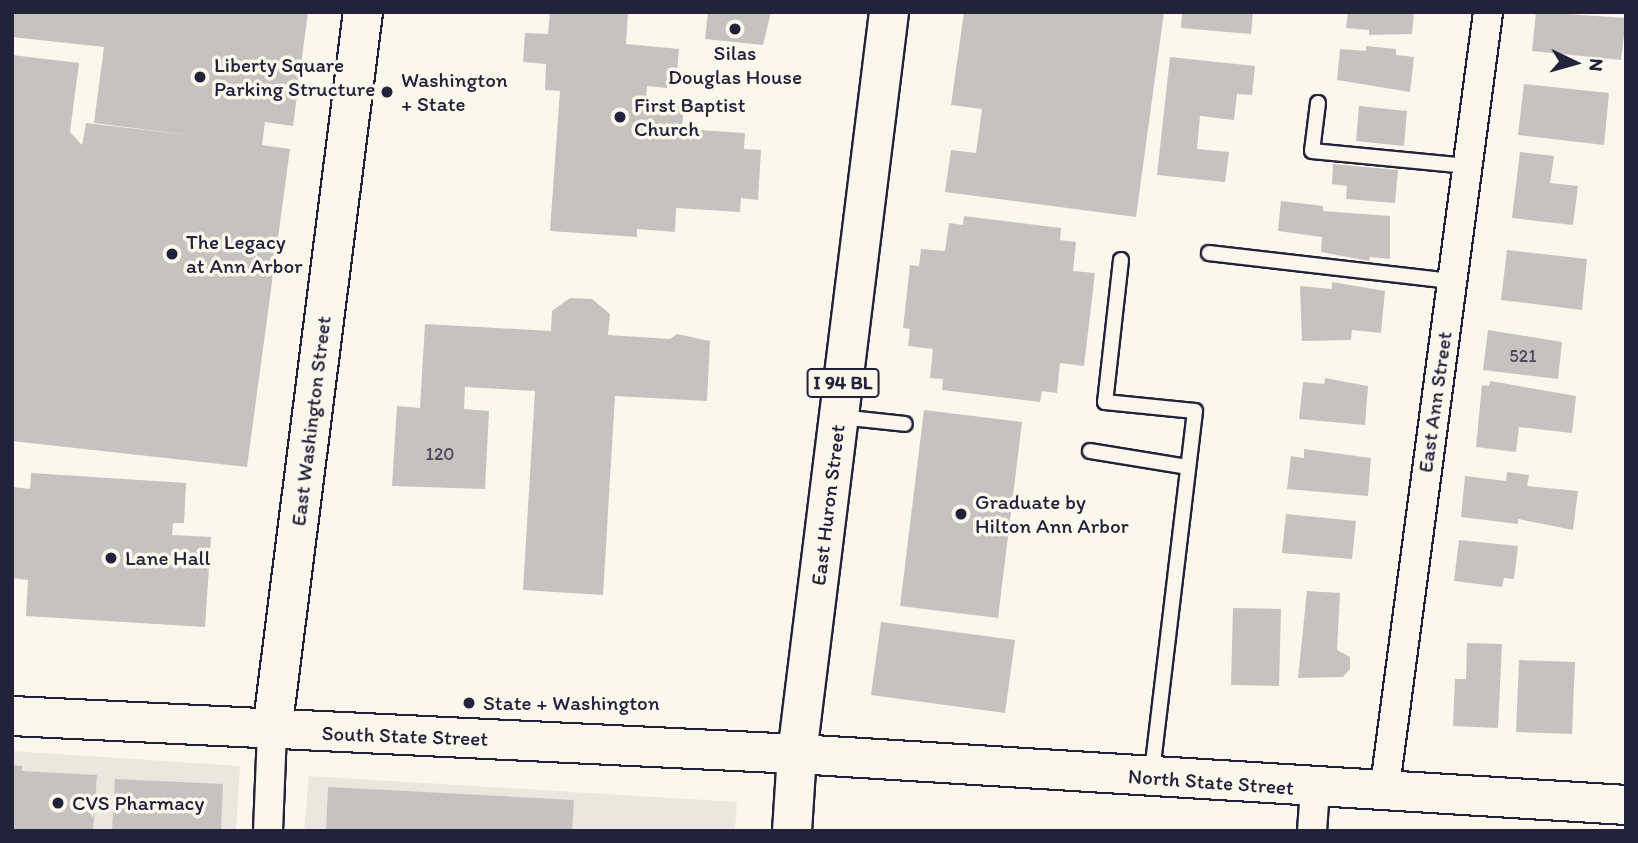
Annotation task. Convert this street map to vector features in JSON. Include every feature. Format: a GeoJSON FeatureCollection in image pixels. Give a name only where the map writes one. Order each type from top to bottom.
{"type":"FeatureCollection","features":[{"type":"Feature","properties":{"kind":"main road","name":"East Washington Street"},"geometry":{"type":"LineString","coordinates":[[272,731],[363,12]]}},
{"type":"Feature","properties":{"kind":"main road","name":"East Huron Street"},"geometry":{"type":"LineString","coordinates":[[792,831],[797,754],[889,12]]}},
{"type":"Feature","properties":{"kind":"main road","name":"South State Street"},"geometry":{"type":"LineString","coordinates":[[12,716],[272,731],[797,754]]}},
{"type":"Feature","properties":{"kind":"main road","name":"North State Street"},"geometry":{"type":"LineString","coordinates":[[797,754],[1315,789],[1626,805]]}},
{"type":"Feature","properties":{"kind":"street","name":"East Ann Street"},"geometry":{"type":"LineString","coordinates":[[1384,793],[1488,12]]}},
{"type":"Feature","properties":{"kind":"street","name":"East Washington Street"},"geometry":{"type":"LineString","coordinates":[[268,831],[272,731]]}},
{"type":"Feature","properties":{"kind":"street"},"geometry":{"type":"LineString","coordinates":[[1312,831],[1315,789]]}},
{"type":"Feature","properties":{"kind":"lane"},"geometry":{"type":"LineString","coordinates":[[1318,103],[1312,151],[1467,166]]}},
{"type":"Feature","properties":{"kind":"lane"},"geometry":{"type":"LineString","coordinates":[[1209,253],[1452,281]]}},
{"type":"Feature","properties":{"kind":"lane"},"geometry":{"type":"LineString","coordinates":[[1121,260],[1105,402],[1195,411],[1152,778]]}},
{"type":"Feature","properties":{"kind":"lane"},"geometry":{"type":"LineString","coordinates":[[839,416],[905,424]]}},
{"type":"Feature","properties":{"kind":"lane"},"geometry":{"type":"LineString","coordinates":[[1090,451],[1188,467]]}},
{"type":"Feature","properties":{"kind":"shaded area"},"geometry":{"type":"Polygon","coordinates":[[[12,751],[240,766],[236,831],[12,831],[12,751]]]}},
{"type":"Feature","properties":{"kind":"shaded area"},"geometry":{"type":"Polygon","coordinates":[[[309,776],[737,802],[735,831],[304,831],[309,776]]]}},
{"type":"Feature","properties":{"kind":"building","name":"The Legacy at Ann Arbor"},"geometry":{"type":"Polygon","coordinates":[[[12,12],[308,12],[293,126],[265,122],[262,145],[290,149],[247,467],[12,441],[12,55],[79,63],[70,132],[82,145],[86,123],[196,136],[94,123],[104,47],[12,37],[12,12]]]}},
{"type":"Feature","properties":{"kind":"building","name":"First Baptist Church"},"geometry":{"type":"Polygon","coordinates":[[[550,12],[628,12],[626,44],[679,49],[677,72],[669,71],[667,88],[647,86],[646,103],[684,105],[682,129],[745,133],[744,149],[761,150],[758,200],[741,198],[740,212],[676,208],[675,232],[637,229],[637,237],[550,231],[560,91],[545,90],[546,64],[523,62],[525,33],[548,34],[550,12]]]}},
{"type":"Feature","properties":{"kind":"building","name":"Silas Douglas House"},"geometry":{"type":"Polygon","coordinates":[[[708,12],[771,12],[763,45],[705,39],[708,12]]]}},
{"type":"Feature","properties":{"kind":"building"},"geometry":{"type":"Polygon","coordinates":[[[964,12],[1164,12],[1136,217],[945,192],[951,150],[976,153],[982,109],[951,105],[964,12]]]}},
{"type":"Feature","properties":{"kind":"building"},"geometry":{"type":"Polygon","coordinates":[[[1182,12],[1253,12],[1251,34],[1181,28],[1182,12]]]}},
{"type":"Feature","properties":{"kind":"building"},"geometry":{"type":"Polygon","coordinates":[[[1348,12],[1414,12],[1412,34],[1369,35],[1369,30],[1346,28],[1348,12]]]}},
{"type":"Feature","properties":{"kind":"building"},"geometry":{"type":"Polygon","coordinates":[[[1536,12],[1626,18],[1621,60],[1532,51],[1536,12]]]}},
{"type":"Feature","properties":{"kind":"building"},"geometry":{"type":"Polygon","coordinates":[[[1366,46],[1396,49],[1396,55],[1414,57],[1410,92],[1337,80],[1340,49],[1366,51],[1366,46]]]}},
{"type":"Feature","properties":{"kind":"building"},"geometry":{"type":"Polygon","coordinates":[[[1170,57],[1255,66],[1252,95],[1237,94],[1234,120],[1200,116],[1197,149],[1229,152],[1225,182],[1157,175],[1170,57]]]}},
{"type":"Feature","properties":{"kind":"building"},"geometry":{"type":"Polygon","coordinates":[[[1524,84],[1609,93],[1604,145],[1518,135],[1524,84]]]}},
{"type":"Feature","properties":{"kind":"building"},"geometry":{"type":"Polygon","coordinates":[[[1359,106],[1407,111],[1404,146],[1356,141],[1359,106]]]}},
{"type":"Feature","properties":{"kind":"building"},"geometry":{"type":"Polygon","coordinates":[[[1520,152],[1554,156],[1550,183],[1578,186],[1573,225],[1512,218],[1520,152]]]}},
{"type":"Feature","properties":{"kind":"building"},"geometry":{"type":"Polygon","coordinates":[[[1333,164],[1398,170],[1395,203],[1346,199],[1347,186],[1332,184],[1333,164]]]}},
{"type":"Feature","properties":{"kind":"building"},"geometry":{"type":"Polygon","coordinates":[[[1281,201],[1323,206],[1323,211],[1390,216],[1390,259],[1370,257],[1369,261],[1321,252],[1322,237],[1278,231],[1281,201]]]}},
{"type":"Feature","properties":{"kind":"building"},"geometry":{"type":"Polygon","coordinates":[[[964,216],[1061,228],[1060,240],[1076,242],[1073,271],[1095,273],[1084,366],[1060,363],[1057,393],[1042,391],[1040,402],[942,390],[943,379],[930,378],[933,349],[908,346],[910,329],[903,328],[910,265],[919,266],[921,249],[945,251],[949,223],[963,225],[964,216]]]}},
{"type":"Feature","properties":{"kind":"building"},"geometry":{"type":"Polygon","coordinates":[[[1507,250],[1587,259],[1582,310],[1501,300],[1507,250]]]}},
{"type":"Feature","properties":{"kind":"building"},"geometry":{"type":"Polygon","coordinates":[[[1332,282],[1385,291],[1381,333],[1352,330],[1351,340],[1302,341],[1300,286],[1332,289],[1332,282]]]}},
{"type":"Feature","properties":{"kind":"building"},"geometry":{"type":"Polygon","coordinates":[[[570,298],[592,299],[610,314],[608,335],[670,339],[677,334],[710,341],[707,401],[615,396],[603,595],[523,590],[535,391],[465,387],[464,409],[489,411],[485,489],[392,486],[397,406],[420,408],[425,324],[551,331],[552,311],[570,298]]]}},
{"type":"Feature","properties":{"kind":"building"},"geometry":{"type":"Polygon","coordinates":[[[1488,330],[1562,342],[1558,379],[1483,370],[1488,330]]]}},
{"type":"Feature","properties":{"kind":"building"},"geometry":{"type":"Polygon","coordinates":[[[1325,378],[1368,386],[1365,425],[1299,419],[1303,382],[1324,384],[1325,378]]]}},
{"type":"Feature","properties":{"kind":"building"},"geometry":{"type":"Polygon","coordinates":[[[1490,381],[1576,396],[1572,433],[1519,427],[1516,452],[1476,447],[1482,385],[1489,386],[1490,381]]]}},
{"type":"Feature","properties":{"kind":"building","name":"Graduate by Hilton Ann Arbor"},"geometry":{"type":"Polygon","coordinates":[[[924,410],[1022,422],[998,618],[900,606],[924,410]]]}},
{"type":"Feature","properties":{"kind":"building"},"geometry":{"type":"Polygon","coordinates":[[[1304,449],[1371,458],[1368,496],[1287,489],[1291,456],[1304,458],[1304,449]]]}},
{"type":"Feature","properties":{"kind":"building"},"geometry":{"type":"Polygon","coordinates":[[[1507,472],[1529,475],[1527,486],[1578,491],[1573,530],[1518,519],[1518,524],[1461,517],[1465,476],[1506,481],[1507,472]]]}},
{"type":"Feature","properties":{"kind":"building","name":"Lane Hall"},"geometry":{"type":"Polygon","coordinates":[[[31,473],[186,483],[184,523],[173,523],[172,535],[211,537],[205,627],[26,616],[28,580],[12,578],[12,487],[30,489],[31,473]]]}},
{"type":"Feature","properties":{"kind":"building"},"geometry":{"type":"Polygon","coordinates":[[[1286,514],[1356,521],[1352,559],[1282,553],[1286,514]]]}},
{"type":"Feature","properties":{"kind":"building"},"geometry":{"type":"Polygon","coordinates":[[[1459,540],[1518,546],[1514,579],[1504,578],[1502,587],[1454,581],[1459,540]]]}},
{"type":"Feature","properties":{"kind":"building"},"geometry":{"type":"Polygon","coordinates":[[[1307,591],[1340,593],[1337,650],[1350,657],[1350,669],[1343,677],[1298,678],[1307,591]]]}},
{"type":"Feature","properties":{"kind":"building"},"geometry":{"type":"Polygon","coordinates":[[[1233,608],[1281,609],[1279,686],[1231,685],[1233,608]]]}},
{"type":"Feature","properties":{"kind":"building"},"geometry":{"type":"Polygon","coordinates":[[[881,622],[1015,640],[1005,713],[871,695],[881,622]]]}},
{"type":"Feature","properties":{"kind":"building"},"geometry":{"type":"Polygon","coordinates":[[[1467,643],[1502,644],[1498,728],[1453,726],[1455,679],[1466,679],[1467,643]]]}},
{"type":"Feature","properties":{"kind":"building"},"geometry":{"type":"Polygon","coordinates":[[[1519,660],[1575,662],[1572,734],[1516,732],[1519,660]]]}},
{"type":"Feature","properties":{"kind":"building","name":"CVS Pharmacy"},"geometry":{"type":"Polygon","coordinates":[[[12,765],[22,766],[22,771],[97,775],[93,831],[12,831],[12,765]]]}},
{"type":"Feature","properties":{"kind":"building"},"geometry":{"type":"Polygon","coordinates":[[[115,779],[223,784],[221,831],[112,831],[115,779]]]}},
{"type":"Feature","properties":{"kind":"building"},"geometry":{"type":"Polygon","coordinates":[[[328,787],[574,800],[572,831],[326,831],[328,787]]]}},
{"type":"Feature","properties":{"kind":"place","name":"Silas Douglas House"},"geometry":{"type":"Point","coordinates":[735,29]}},
{"type":"Feature","properties":{"kind":"place","name":"Liberty Square Parking Structure"},"geometry":{"type":"Point","coordinates":[200,77]}},
{"type":"Feature","properties":{"kind":"place","name":"Washington + State"},"geometry":{"type":"Point","coordinates":[387,92]}},
{"type":"Feature","properties":{"kind":"place","name":"First Baptist Church"},"geometry":{"type":"Point","coordinates":[620,117]}},
{"type":"Feature","properties":{"kind":"place","name":"The Legacy at Ann Arbor"},"geometry":{"type":"Point","coordinates":[172,254]}},
{"type":"Feature","properties":{"kind":"place","name":"Graduate by Hilton Ann Arbor"},"geometry":{"type":"Point","coordinates":[961,514]}},
{"type":"Feature","properties":{"kind":"place","name":"Lane Hall"},"geometry":{"type":"Point","coordinates":[111,558]}},
{"type":"Feature","properties":{"kind":"place","name":"State + Washington"},"geometry":{"type":"Point","coordinates":[469,703]}},
{"type":"Feature","properties":{"kind":"place","name":"CVS Pharmacy"},"geometry":{"type":"Point","coordinates":[58,803]}}]}
